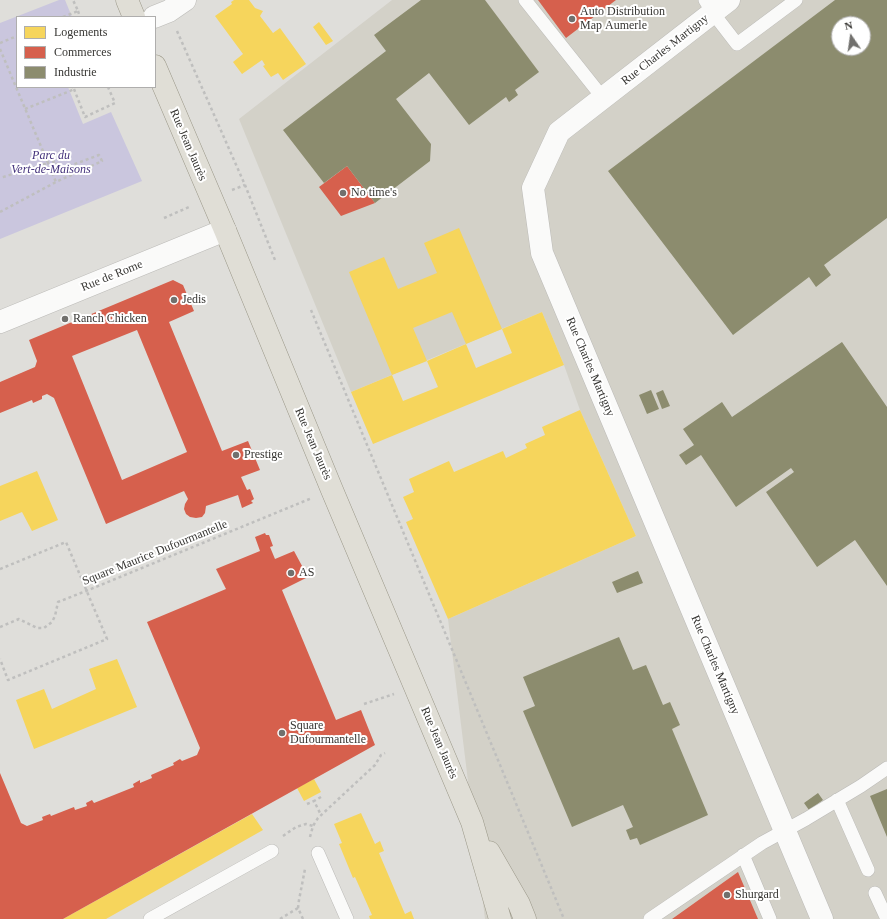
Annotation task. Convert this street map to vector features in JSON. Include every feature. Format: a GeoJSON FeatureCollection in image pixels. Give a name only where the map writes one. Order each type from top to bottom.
{"type":"FeatureCollection","features":[{"type":"Feature","properties":{"kind":"main road"},"geometry":{"type":"LineString","coordinates":[[127,0],[134,16]]}},
{"type":"Feature","properties":{"kind":"main road","name":"Rue Jean Jaurès"},"geometry":{"type":"LineString","coordinates":[[156,68],[472,822],[500,919]]}},
{"type":"Feature","properties":{"kind":"main road","name":"Rue Jean Jaurès"},"geometry":{"type":"LineString","coordinates":[[472,822],[519,904],[525,919]]}},
{"type":"Feature","properties":{"kind":"street"},"geometry":{"type":"LineString","coordinates":[[156,16],[169,11],[185,0]]}},
{"type":"Feature","properties":{"kind":"street","name":"Rue Charles Martigny"},"geometry":{"type":"LineString","coordinates":[[716,4],[559,132],[533,188],[542,253],[822,919]]}},
{"type":"Feature","properties":{"kind":"street","name":"Rue de Rome"},"geometry":{"type":"LineString","coordinates":[[0,322],[224,230]]}},
{"type":"Feature","properties":{"kind":"lane"},"geometry":{"type":"LineString","coordinates":[[525,0],[602,98]]}},
{"type":"Feature","properties":{"kind":"lane"},"geometry":{"type":"LineString","coordinates":[[716,4],[737,44],[796,0]]}},
{"type":"Feature","properties":{"kind":"lane"},"geometry":{"type":"LineString","coordinates":[[650,919],[762,842],[838,800],[887,768]]}},
{"type":"Feature","properties":{"kind":"lane"},"geometry":{"type":"LineString","coordinates":[[838,800],[868,870]]}},
{"type":"Feature","properties":{"kind":"lane"},"geometry":{"type":"LineString","coordinates":[[150,919],[270,852]]}},
{"type":"Feature","properties":{"kind":"lane"},"geometry":{"type":"LineString","coordinates":[[318,853],[347,919]]}},
{"type":"Feature","properties":{"kind":"lane"},"geometry":{"type":"LineString","coordinates":[[743,855],[770,919]]}},
{"type":"Feature","properties":{"kind":"lane"},"geometry":{"type":"LineString","coordinates":[[875,893],[887,919]]}},
{"type":"Feature","properties":{"kind":"path"},"geometry":{"type":"LineString","coordinates":[[73,0],[80,16]]}},
{"type":"Feature","properties":{"kind":"path"},"geometry":{"type":"LineString","coordinates":[[66,16],[78,11]]}},
{"type":"Feature","properties":{"kind":"path"},"geometry":{"type":"LineString","coordinates":[[176,28],[275,260]]}},
{"type":"Feature","properties":{"kind":"path"},"geometry":{"type":"LineString","coordinates":[[0,43],[16,36]]}},
{"type":"Feature","properties":{"kind":"path"},"geometry":{"type":"LineString","coordinates":[[0,49],[16,88]]}},
{"type":"Feature","properties":{"kind":"path"},"geometry":{"type":"LineString","coordinates":[[0,64],[5,62]]}},
{"type":"Feature","properties":{"kind":"path"},"geometry":{"type":"LineString","coordinates":[[16,88],[56,182]]}},
{"type":"Feature","properties":{"kind":"path"},"geometry":{"type":"LineString","coordinates":[[25,109],[74,88],[85,117],[115,103],[108,88]]}},
{"type":"Feature","properties":{"kind":"path"},"geometry":{"type":"LineString","coordinates":[[0,178],[56,161],[59,170],[99,155],[102,161],[56,182],[0,212]]}},
{"type":"Feature","properties":{"kind":"path"},"geometry":{"type":"LineString","coordinates":[[230,192],[244,185]]}},
{"type":"Feature","properties":{"kind":"path"},"geometry":{"type":"LineString","coordinates":[[164,218],[189,208]]}},
{"type":"Feature","properties":{"kind":"path"},"geometry":{"type":"LineString","coordinates":[[311,310],[564,919]]}},
{"type":"Feature","properties":{"kind":"path","name":"Square Maurice Dufourmantelle"},"geometry":{"type":"LineString","coordinates":[[0,627],[19,619],[37,628],[44,628],[52,622],[58,602],[332,490]]}},
{"type":"Feature","properties":{"kind":"path"},"geometry":{"type":"LineString","coordinates":[[0,569],[66,542],[107,639],[8,680],[0,659]]}},
{"type":"Feature","properties":{"kind":"path"},"geometry":{"type":"LineString","coordinates":[[364,704],[394,693]]}},
{"type":"Feature","properties":{"kind":"path"},"geometry":{"type":"LineString","coordinates":[[309,841],[313,826],[321,814],[375,765],[381,755],[385,754]]}},
{"type":"Feature","properties":{"kind":"path"},"geometry":{"type":"LineString","coordinates":[[307,804],[321,797]]}},
{"type":"Feature","properties":{"kind":"path"},"geometry":{"type":"LineString","coordinates":[[314,801],[321,814]]}},
{"type":"Feature","properties":{"kind":"path"},"geometry":{"type":"LineString","coordinates":[[270,852],[267,848],[296,827],[306,824],[313,826]]}},
{"type":"Feature","properties":{"kind":"path"},"geometry":{"type":"LineString","coordinates":[[303,919],[298,908],[306,864]]}},
{"type":"Feature","properties":{"kind":"path"},"geometry":{"type":"LineString","coordinates":[[280,919],[298,908]]}},
{"type":"Feature","properties":{"kind":"shaded area"},"geometry":{"type":"Polygon","coordinates":[[[392,0],[887,0],[887,919],[485,919],[448,619],[636,536],[580,410],[564,365],[542,312],[351,392],[239,119],[392,0]]]}},
{"type":"Feature","properties":{"kind":"green space","name":"Parc du Vert-de-Maisons"},"geometry":{"type":"Polygon","coordinates":[[[59,0],[65,0],[72,16],[18,16],[59,0]]]}},
{"type":"Feature","properties":{"kind":"green space","name":"Parc du Vert-de-Maisons"},"geometry":{"type":"Polygon","coordinates":[[[16,17],[16,88],[68,88],[83,124],[111,112],[142,181],[0,239],[0,23],[16,17]]]}},
{"type":"Feature","properties":{"kind":"building: Logements"},"geometry":{"type":"Polygon","coordinates":[[[234,0],[249,0],[255,8],[263,11],[260,16],[273,33],[280,28],[306,64],[283,80],[278,73],[271,77],[263,66],[265,65],[262,60],[242,74],[233,62],[243,54],[215,16],[232,4],[231,2],[234,0]]]}},
{"type":"Feature","properties":{"kind":"building: Logements"},"geometry":{"type":"Polygon","coordinates":[[[319,22],[333,41],[326,45],[313,27],[319,22]]]}},
{"type":"Feature","properties":{"kind":"building: Logements"},"geometry":{"type":"Polygon","coordinates":[[[459,228],[502,329],[466,344],[452,312],[413,328],[427,361],[392,375],[349,272],[384,257],[398,289],[437,273],[424,243],[459,228]]]}},
{"type":"Feature","properties":{"kind":"building: Logements"},"geometry":{"type":"Polygon","coordinates":[[[542,312],[564,365],[373,444],[351,392],[392,375],[403,401],[438,387],[427,361],[466,344],[476,368],[512,353],[502,329],[542,312]]]}},
{"type":"Feature","properties":{"kind":"building: Logements"},"geometry":{"type":"Polygon","coordinates":[[[580,410],[636,536],[448,619],[406,522],[413,519],[403,497],[414,492],[409,479],[449,461],[454,472],[503,451],[506,458],[527,448],[525,444],[545,435],[542,427],[580,410]]]}},
{"type":"Feature","properties":{"kind":"building: Logements"},"geometry":{"type":"Polygon","coordinates":[[[37,471],[58,520],[32,531],[22,512],[0,521],[0,486],[37,471]]]}},
{"type":"Feature","properties":{"kind":"building: Logements"},"geometry":{"type":"Polygon","coordinates":[[[117,659],[137,707],[34,749],[16,700],[44,689],[52,709],[96,689],[89,669],[117,659]]]}},
{"type":"Feature","properties":{"kind":"building: Logements"},"geometry":{"type":"Polygon","coordinates":[[[314,779],[321,792],[304,801],[297,788],[314,779]]]}},
{"type":"Feature","properties":{"kind":"building: Logements"},"geometry":{"type":"Polygon","coordinates":[[[361,813],[375,844],[380,841],[384,851],[379,853],[405,914],[411,911],[414,919],[370,919],[369,916],[372,915],[355,877],[353,878],[339,844],[342,843],[334,824],[361,813]]]}},
{"type":"Feature","properties":{"kind":"building: Logements"},"geometry":{"type":"Polygon","coordinates":[[[252,814],[263,830],[106,919],[63,919],[252,814]]]}},
{"type":"Feature","properties":{"kind":"building: Commerces","name":"Auto Distribution Map Aumerle"},"geometry":{"type":"Polygon","coordinates":[[[538,0],[616,0],[566,38],[538,0]]]}},
{"type":"Feature","properties":{"kind":"building: Commerces"},"geometry":{"type":"Polygon","coordinates":[[[347,166],[375,203],[341,216],[319,187],[347,166]]]}},
{"type":"Feature","properties":{"kind":"building: Commerces"},"geometry":{"type":"Polygon","coordinates":[[[173,280],[183,285],[194,311],[169,322],[222,451],[248,441],[260,470],[241,477],[247,490],[250,489],[254,499],[251,501],[253,503],[242,508],[238,495],[206,506],[205,513],[202,517],[190,517],[186,514],[184,509],[188,499],[184,491],[106,524],[54,398],[47,394],[42,396],[42,399],[33,403],[32,400],[0,413],[0,382],[35,367],[37,361],[29,340],[173,280]],[[137,330],[72,356],[122,480],[187,452],[137,330]]]}},
{"type":"Feature","properties":{"kind":"building: Commerces","name":"Square Dufourmantelle"},"geometry":{"type":"Polygon","coordinates":[[[265,533],[266,535],[269,535],[273,546],[270,547],[275,559],[294,551],[308,577],[282,590],[336,720],[361,710],[375,745],[63,919],[0,919],[0,773],[21,823],[27,826],[43,820],[42,817],[50,814],[51,816],[74,807],[75,810],[87,806],[86,803],[92,800],[94,803],[134,787],[133,784],[140,780],[140,783],[152,778],[151,775],[174,765],[173,763],[180,759],[182,761],[197,755],[200,748],[147,622],[226,589],[216,569],[260,551],[255,537],[265,533]]]}},
{"type":"Feature","properties":{"kind":"building: Commerces","name":"Shurgard"},"geometry":{"type":"Polygon","coordinates":[[[738,872],[758,919],[672,919],[738,872]]]}},
{"type":"Feature","properties":{"kind":"building: Industrie"},"geometry":{"type":"Polygon","coordinates":[[[421,0],[485,0],[539,72],[515,90],[518,95],[509,102],[506,97],[469,125],[429,73],[396,99],[431,144],[430,161],[375,203],[347,166],[324,183],[283,130],[386,51],[374,35],[421,0]]]}},
{"type":"Feature","properties":{"kind":"building: Industrie"},"geometry":{"type":"Polygon","coordinates":[[[835,0],[887,0],[887,218],[824,265],[831,275],[816,287],[809,277],[733,335],[608,171],[835,0]]]}},
{"type":"Feature","properties":{"kind":"building: Industrie"},"geometry":{"type":"Polygon","coordinates":[[[842,342],[887,407],[887,586],[855,540],[817,567],[766,492],[794,472],[791,468],[736,507],[701,455],[686,465],[679,455],[694,445],[683,429],[722,402],[732,417],[842,342]]]}},
{"type":"Feature","properties":{"kind":"building: Industrie"},"geometry":{"type":"Polygon","coordinates":[[[651,390],[659,409],[647,414],[639,395],[651,390]]]}},
{"type":"Feature","properties":{"kind":"building: Industrie"},"geometry":{"type":"Polygon","coordinates":[[[663,390],[670,406],[662,409],[656,393],[663,390]]]}},
{"type":"Feature","properties":{"kind":"building: Industrie"},"geometry":{"type":"Polygon","coordinates":[[[638,571],[643,583],[617,593],[612,582],[638,571]]]}},
{"type":"Feature","properties":{"kind":"building: Industrie"},"geometry":{"type":"Polygon","coordinates":[[[619,637],[633,670],[646,665],[663,705],[670,702],[680,725],[672,729],[708,815],[640,845],[637,838],[630,840],[626,830],[633,827],[623,805],[572,827],[523,711],[535,706],[523,677],[619,637]]]}},
{"type":"Feature","properties":{"kind":"building: Industrie"},"geometry":{"type":"Polygon","coordinates":[[[887,789],[887,837],[870,796],[887,789]]]}},
{"type":"Feature","properties":{"kind":"building: Industrie"},"geometry":{"type":"Polygon","coordinates":[[[818,793],[823,800],[809,810],[804,803],[818,793]]]}},
{"type":"Feature","properties":{"kind":"place","name":"Auto Distribution Map Aumerle"},"geometry":{"type":"Point","coordinates":[572,19]}},
{"type":"Feature","properties":{"kind":"place","name":"No time's"},"geometry":{"type":"Point","coordinates":[343,193]}},
{"type":"Feature","properties":{"kind":"place","name":"Jedis"},"geometry":{"type":"Point","coordinates":[174,300]}},
{"type":"Feature","properties":{"kind":"place","name":"Ranch Chicken"},"geometry":{"type":"Point","coordinates":[65,319]}},
{"type":"Feature","properties":{"kind":"place","name":"Prestige"},"geometry":{"type":"Point","coordinates":[236,455]}},
{"type":"Feature","properties":{"kind":"place","name":"AS"},"geometry":{"type":"Point","coordinates":[291,573]}},
{"type":"Feature","properties":{"kind":"place","name":"Square Dufourmantelle"},"geometry":{"type":"Point","coordinates":[282,733]}},
{"type":"Feature","properties":{"kind":"place","name":"Shurgard"},"geometry":{"type":"Point","coordinates":[727,895]}}]}
